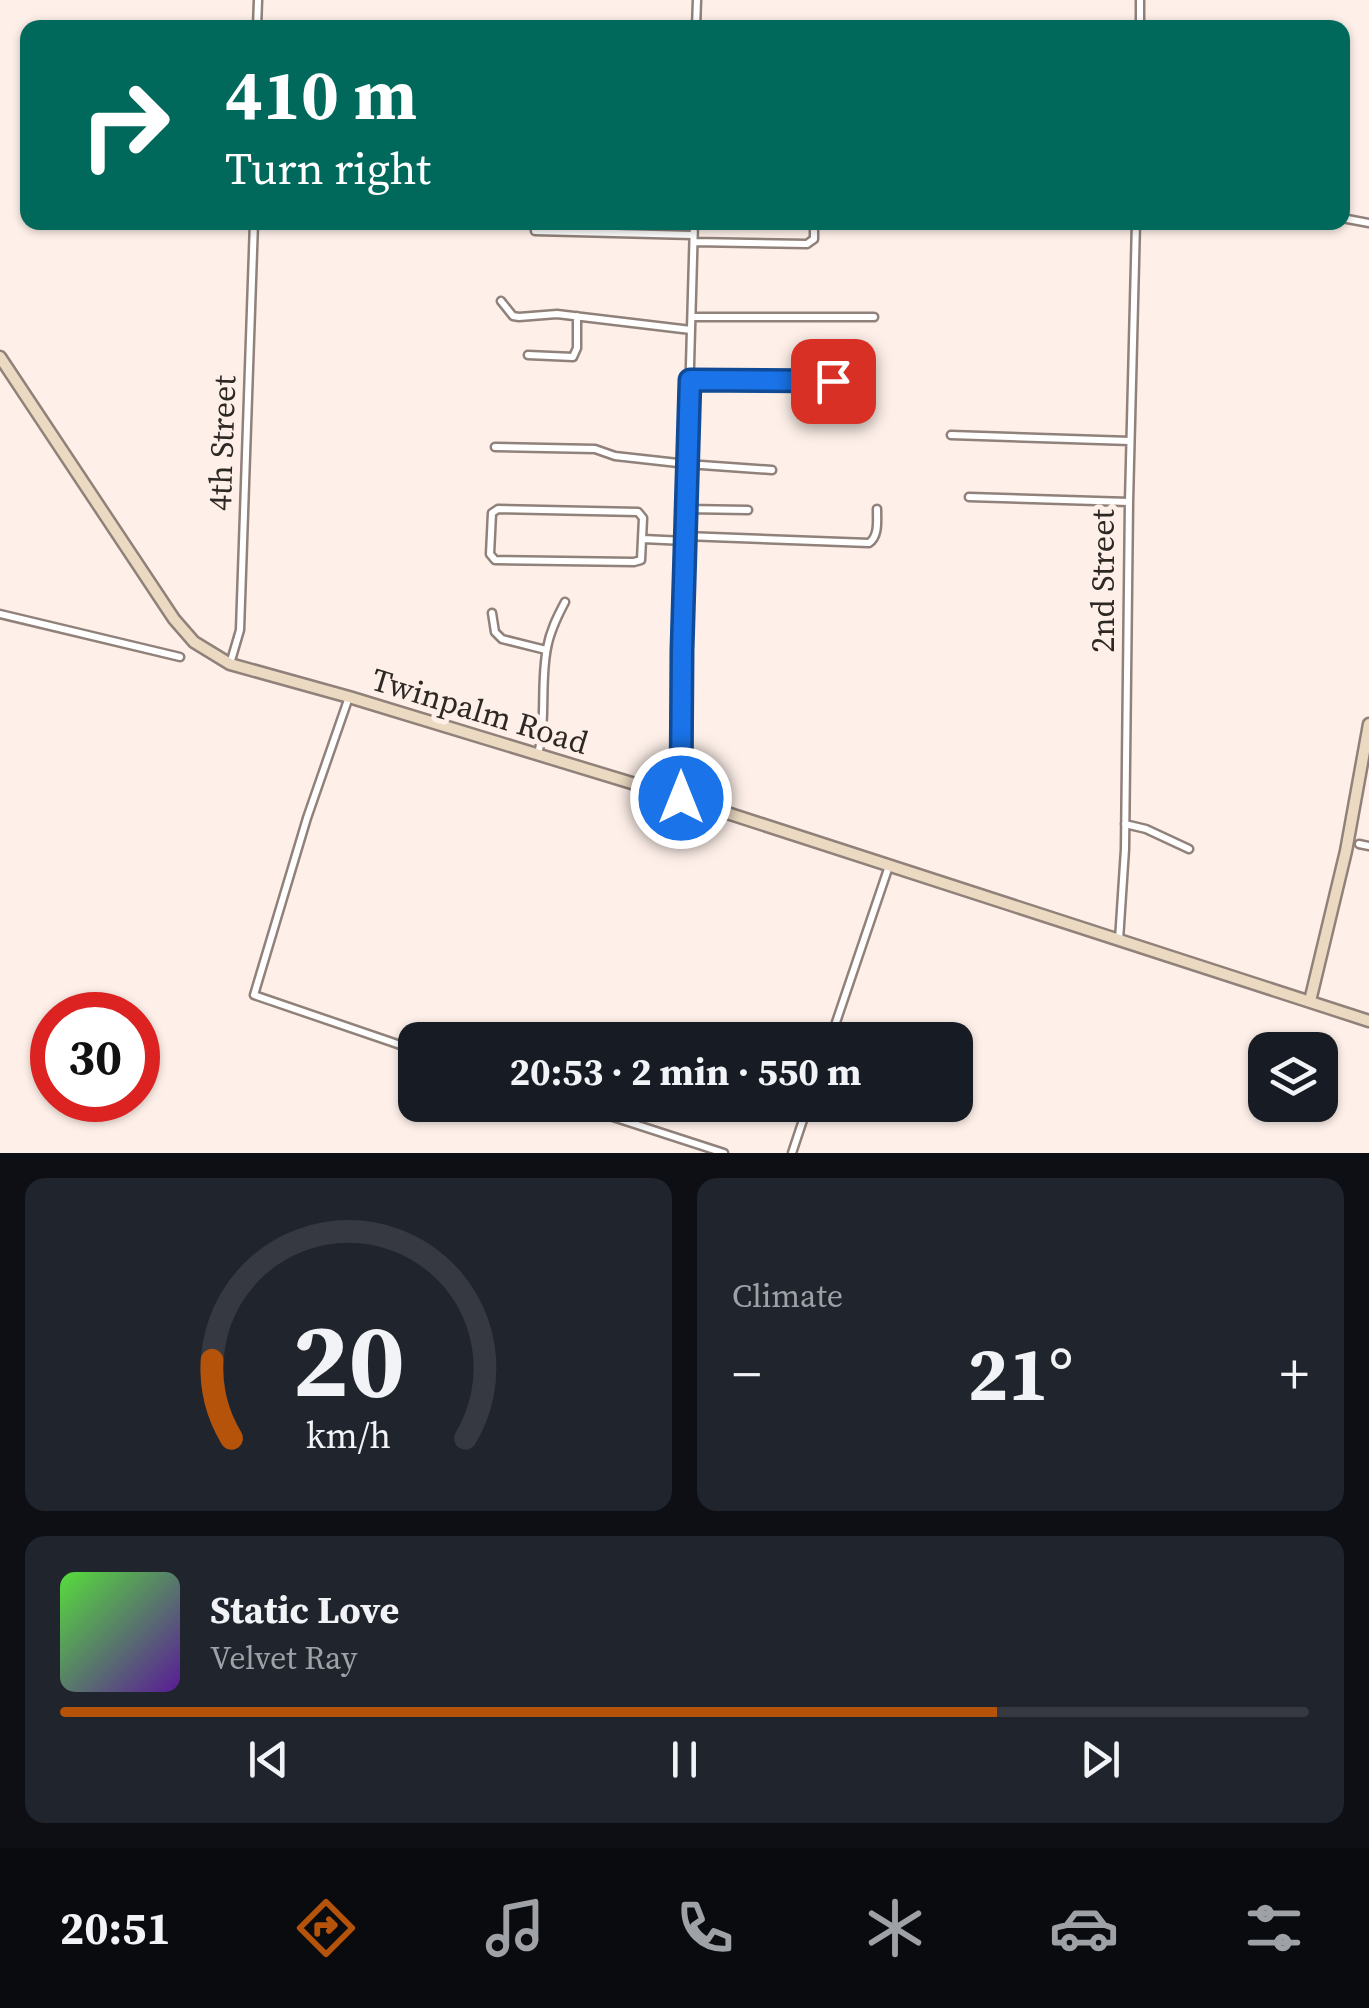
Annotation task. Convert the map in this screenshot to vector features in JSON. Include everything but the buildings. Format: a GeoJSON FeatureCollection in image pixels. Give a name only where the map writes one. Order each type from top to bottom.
{"type":"FeatureCollection","features":[{"type":"Feature","properties":{"kind":"main road","name":"Twinpalm Road"},"geometry":{"type":"LineString","coordinates":[[0,357],[174,619],[194,642],[230,664],[681,798],[1369,1021]]}},
{"type":"Feature","properties":{"kind":"main road"},"geometry":{"type":"LineString","coordinates":[[1310,1002],[1346,852],[1369,724]]}},
{"type":"Feature","properties":{"kind":"street","name":"4th Street"},"geometry":{"type":"LineString","coordinates":[[230,664],[240,630],[254,230]]}},
{"type":"Feature","properties":{"kind":"street"},"geometry":{"type":"LineString","coordinates":[[681,798],[694,230]]}},
{"type":"Feature","properties":{"kind":"street"},"geometry":{"type":"LineString","coordinates":[[535,231],[807,244],[814,239],[814,230]]}},
{"type":"Feature","properties":{"kind":"street","name":"2nd Street"},"geometry":{"type":"LineString","coordinates":[[1119,940],[1125,824],[1136,230]]}},
{"type":"Feature","properties":{"kind":"street"},"geometry":{"type":"LineString","coordinates":[[502,301],[513,316],[519,317],[557,314],[691,330]]}},
{"type":"Feature","properties":{"kind":"street"},"geometry":{"type":"LineString","coordinates":[[528,355],[573,357],[578,316]]}},
{"type":"Feature","properties":{"kind":"street"},"geometry":{"type":"LineString","coordinates":[[692,317],[874,317]]}},
{"type":"Feature","properties":{"kind":"street"},"geometry":{"type":"LineString","coordinates":[[690,380],[868,382]]}},
{"type":"Feature","properties":{"kind":"street"},"geometry":{"type":"LineString","coordinates":[[951,434],[1130,441]]}},
{"type":"Feature","properties":{"kind":"street"},"geometry":{"type":"LineString","coordinates":[[495,447],[595,449],[615,456],[772,470]]}},
{"type":"Feature","properties":{"kind":"street"},"geometry":{"type":"LineString","coordinates":[[969,498],[1129,502]]}},
{"type":"Feature","properties":{"kind":"street"},"geometry":{"type":"LineString","coordinates":[[498,509],[638,512],[644,518],[644,539],[638,562],[495,560],[490,554],[492,513],[498,509]]}},
{"type":"Feature","properties":{"kind":"street"},"geometry":{"type":"LineString","coordinates":[[644,539],[869,543],[876,533],[877,509]]}},
{"type":"Feature","properties":{"kind":"street"},"geometry":{"type":"LineString","coordinates":[[686,510],[748,510]]}},
{"type":"Feature","properties":{"kind":"street"},"geometry":{"type":"LineString","coordinates":[[538,755],[546,650],[565,602]]}},
{"type":"Feature","properties":{"kind":"street"},"geometry":{"type":"LineString","coordinates":[[492,613],[495,632],[502,639],[546,650]]}},
{"type":"Feature","properties":{"kind":"street"},"geometry":{"type":"LineString","coordinates":[[0,614],[180,656]]}},
{"type":"Feature","properties":{"kind":"street"},"geometry":{"type":"LineString","coordinates":[[349,697],[307,818],[254,995],[398,1044]]}},
{"type":"Feature","properties":{"kind":"street"},"geometry":{"type":"LineString","coordinates":[[1125,824],[1189,849]]}},
{"type":"Feature","properties":{"kind":"street"},"geometry":{"type":"LineString","coordinates":[[1360,844],[1369,846]]}},
{"type":"Feature","properties":{"kind":"street"},"geometry":{"type":"LineString","coordinates":[[836,1022],[888,866]]}},
{"type":"Feature","properties":{"kind":"street"},"geometry":{"type":"LineString","coordinates":[[628,1122],[724,1153]]}},
{"type":"Feature","properties":{"kind":"street"},"geometry":{"type":"LineString","coordinates":[[792,1153],[802,1122]]}},
{"type":"Feature","properties":{"kind":"route"},"geometry":{"type":"LineString","coordinates":[[681,798],[690,380],[833,381]]}}]}
